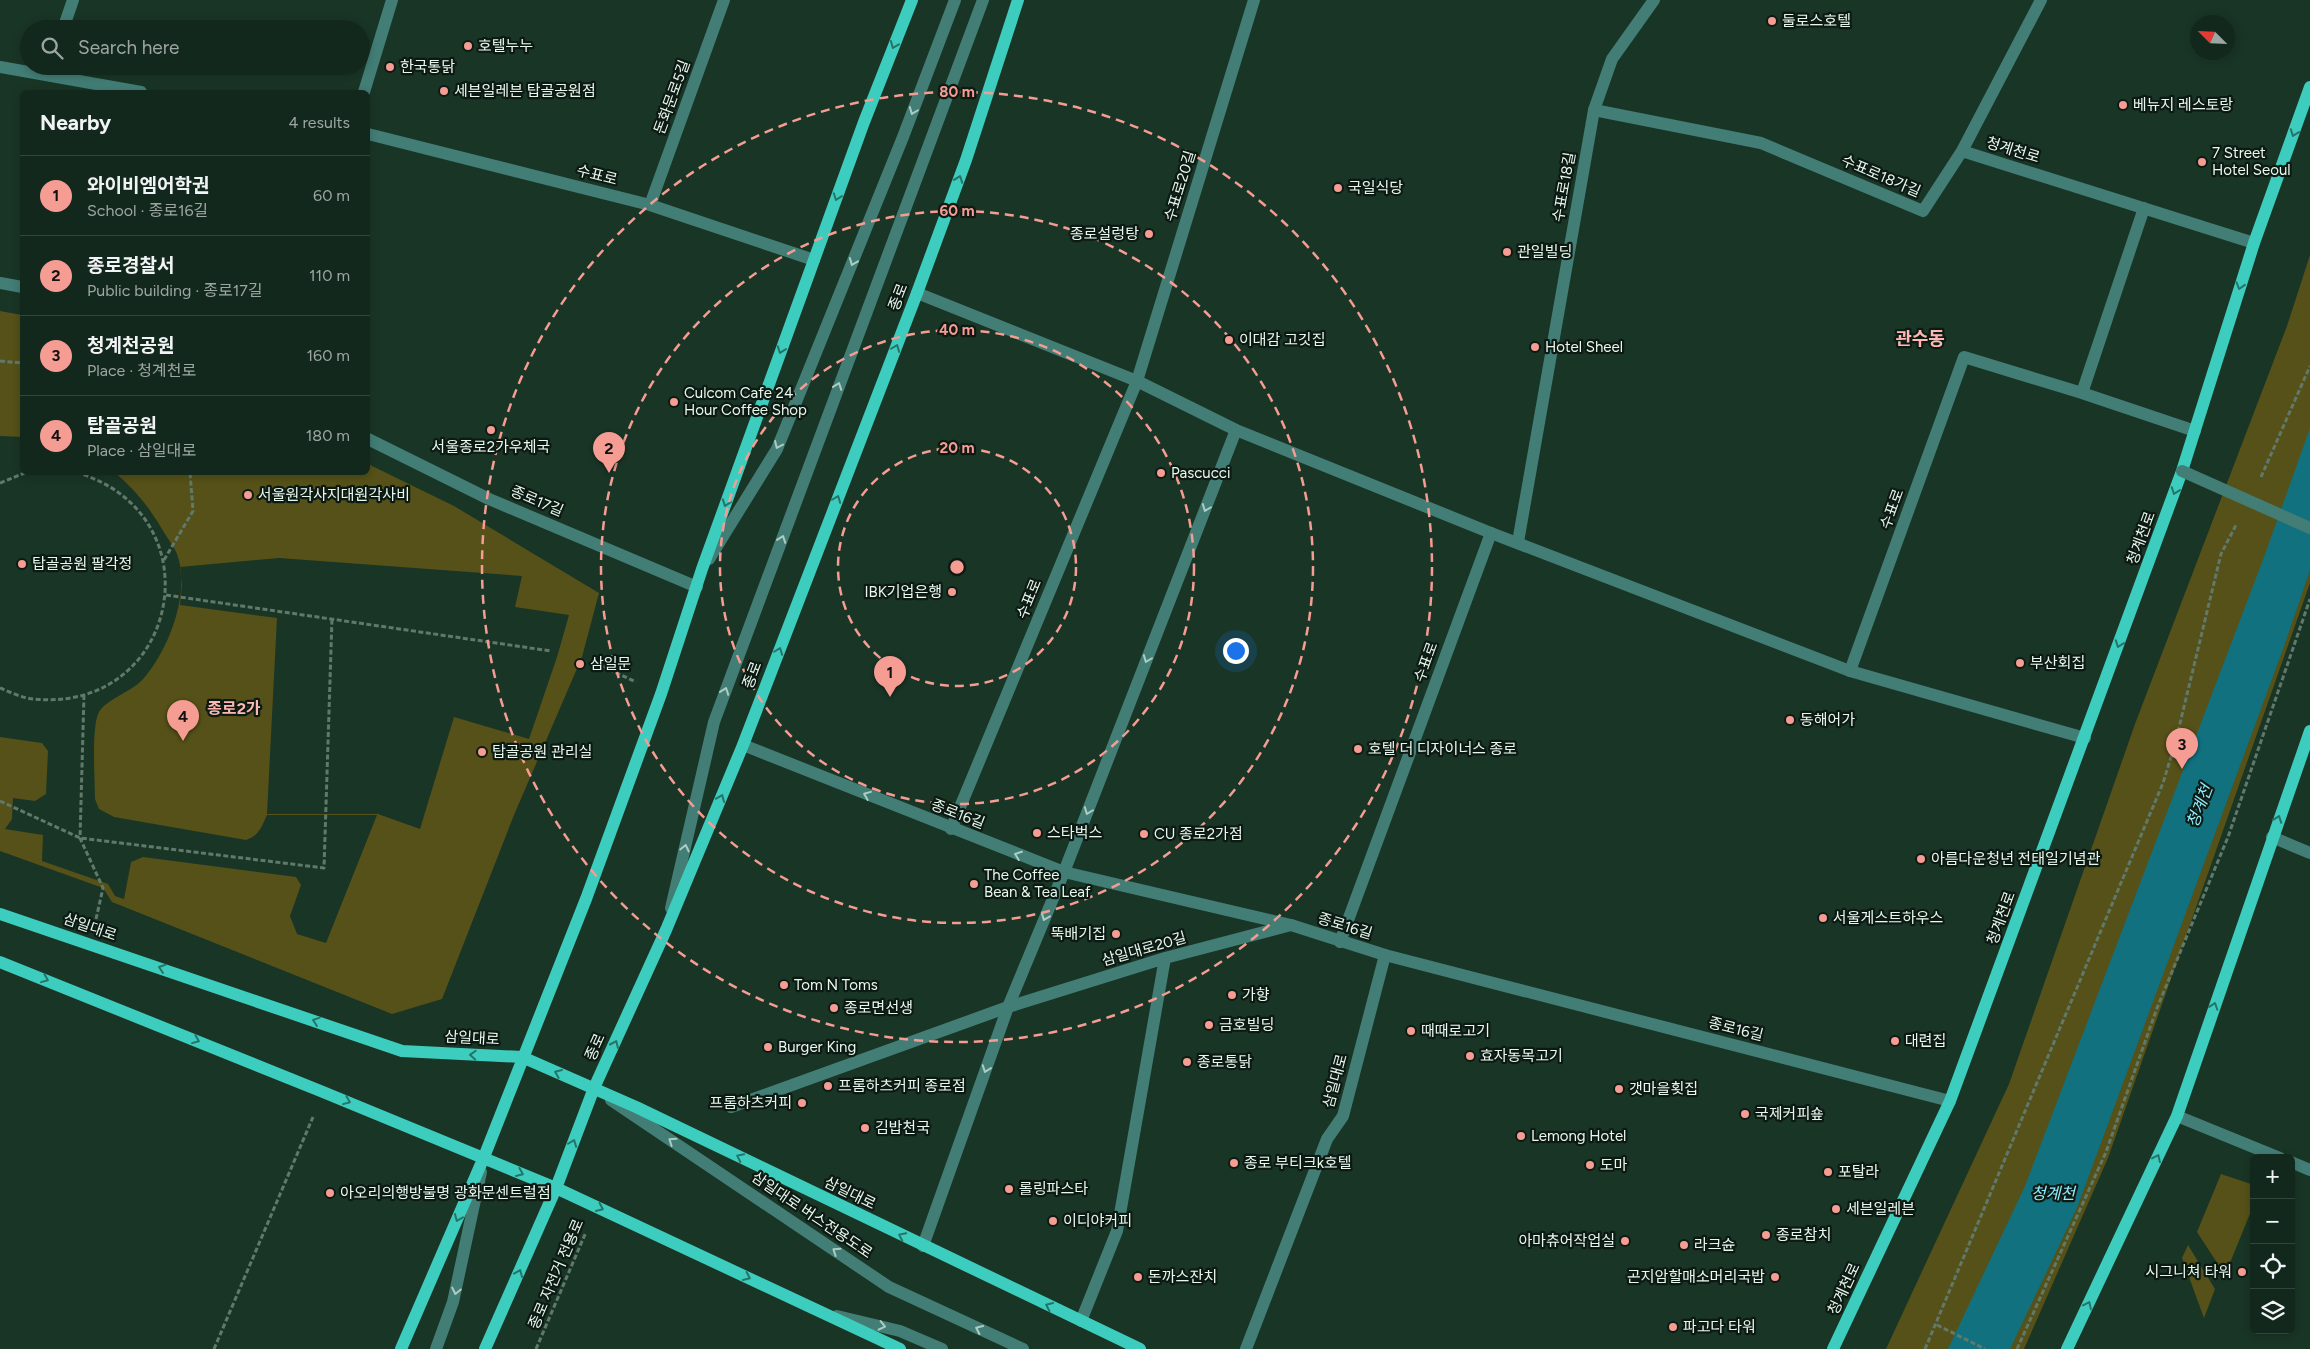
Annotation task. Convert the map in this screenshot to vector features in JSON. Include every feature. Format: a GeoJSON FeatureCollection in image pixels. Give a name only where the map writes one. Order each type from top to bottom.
{"type":"FeatureCollection","features":[{"type":"Feature","properties":{"kind":"main road"},"geometry":{"type":"LineString","coordinates":[[401,1349],[484,1157],[586,899],[661,694],[702,569],[864,122],[912,0]]}},
{"type":"Feature","properties":{"kind":"main road","name":"종로"},"geometry":{"type":"LineString","coordinates":[[485,1349],[556,1188],[594,1088],[666,930],[743,745],[917,293],[966,160],[1018,0]]}},
{"type":"Feature","properties":{"kind":"main road","name":"청계천로"},"geometry":{"type":"LineString","coordinates":[[1834,1349],[1950,1101],[2182,471],[2254,243],[2310,87]]}},
{"type":"Feature","properties":{"kind":"main road"},"geometry":{"type":"LineString","coordinates":[[2067,1349],[2177,1116],[2310,731]]}},
{"type":"Feature","properties":{"kind":"main road","name":"삼일대로"},"geometry":{"type":"LineString","coordinates":[[0,914],[402,1051],[522,1057],[594,1088],[1140,1349]]}},
{"type":"Feature","properties":{"kind":"main road"},"geometry":{"type":"LineString","coordinates":[[0,962],[484,1157],[556,1188],[818,1310],[885,1346],[900,1349]]}},
{"type":"Feature","properties":{"kind":"street"},"geometry":{"type":"LineString","coordinates":[[66,20],[73,0]]}},
{"type":"Feature","properties":{"kind":"street"},"geometry":{"type":"LineString","coordinates":[[370,72],[392,0]]}},
{"type":"Feature","properties":{"kind":"street","name":"돈화문로5길"},"geometry":{"type":"LineString","coordinates":[[650,205],[724,0]]}},
{"type":"Feature","properties":{"kind":"street"},"geometry":{"type":"LineString","coordinates":[[702,569],[777,449],[904,137],[955,0]]}},
{"type":"Feature","properties":{"kind":"street"},"geometry":{"type":"LineString","coordinates":[[666,930],[714,722],[984,0]]}},
{"type":"Feature","properties":{"kind":"street","name":"수표로20길"},"geometry":{"type":"LineString","coordinates":[[1137,381],[1254,0]]}},
{"type":"Feature","properties":{"kind":"street","name":"수표로18길"},"geometry":{"type":"LineString","coordinates":[[1518,542],[1594,110],[1612,59],[1654,0]]}},
{"type":"Feature","properties":{"kind":"street","name":"수표로18가길"},"geometry":{"type":"LineString","coordinates":[[1594,110],[1761,143],[1923,212],[1962,151],[2041,0]]}},
{"type":"Feature","properties":{"kind":"street"},"geometry":{"type":"LineString","coordinates":[[0,67],[20,69]]}},
{"type":"Feature","properties":{"kind":"street"},"geometry":{"type":"LineString","coordinates":[[63,75],[116,90]]}},
{"type":"Feature","properties":{"kind":"street"},"geometry":{"type":"LineString","coordinates":[[365,90],[369,75]]}},
{"type":"Feature","properties":{"kind":"street","name":"수표로"},"geometry":{"type":"LineString","coordinates":[[370,135],[650,205],[814,260]]}},
{"type":"Feature","properties":{"kind":"street","name":"청계천로"},"geometry":{"type":"LineString","coordinates":[[1962,151],[2254,243]]}},
{"type":"Feature","properties":{"kind":"street"},"geometry":{"type":"LineString","coordinates":[[2144,208],[2082,392],[2195,431]]}},
{"type":"Feature","properties":{"kind":"street"},"geometry":{"type":"LineString","coordinates":[[0,283],[20,287]]}},
{"type":"Feature","properties":{"kind":"street"},"geometry":{"type":"LineString","coordinates":[[917,293],[1137,381],[1236,430],[1492,533],[1850,671],[2085,738]]}},
{"type":"Feature","properties":{"kind":"street","name":"수표로"},"geometry":{"type":"LineString","coordinates":[[1850,671],[1964,357],[2082,392]]}},
{"type":"Feature","properties":{"kind":"street","name":"수표로"},"geometry":{"type":"LineString","coordinates":[[951,829],[1137,381]]}},
{"type":"Feature","properties":{"kind":"street"},"geometry":{"type":"LineString","coordinates":[[923,1246],[1008,1008],[1064,872],[1236,430]]}},
{"type":"Feature","properties":{"kind":"street","name":"종로17길"},"geometry":{"type":"LineString","coordinates":[[370,440],[489,499],[697,587]]}},
{"type":"Feature","properties":{"kind":"street"},"geometry":{"type":"LineString","coordinates":[[2182,471],[2310,528]]}},
{"type":"Feature","properties":{"kind":"street","name":"수표로"},"geometry":{"type":"LineString","coordinates":[[1340,942],[1492,533]]}},
{"type":"Feature","properties":{"kind":"street","name":"종로16길"},"geometry":{"type":"LineString","coordinates":[[743,745],[951,829],[1064,872],[1291,925],[1384,955],[1950,1101]]}},
{"type":"Feature","properties":{"kind":"street"},"geometry":{"type":"LineString","coordinates":[[2272,837],[2310,852]]}},
{"type":"Feature","properties":{"kind":"street","name":"삼일대로20길"},"geometry":{"type":"LineString","coordinates":[[731,1107],[1008,1008],[1164,958],[1291,925]]}},
{"type":"Feature","properties":{"kind":"street","name":"삼일대로"},"geometry":{"type":"LineString","coordinates":[[1246,1349],[1327,1139],[1343,1116],[1384,955]]}},
{"type":"Feature","properties":{"kind":"street"},"geometry":{"type":"LineString","coordinates":[[1081,1321],[1117,1231],[1164,958]]}},
{"type":"Feature","properties":{"kind":"street","name":"삼일대로 버스전용도로"},"geometry":{"type":"LineString","coordinates":[[594,1088],[889,1287],[1023,1349]]}},
{"type":"Feature","properties":{"kind":"street"},"geometry":{"type":"LineString","coordinates":[[2177,1116],[2270,1154]]}},
{"type":"Feature","properties":{"kind":"street"},"geometry":{"type":"LineString","coordinates":[[436,1349],[453,1302],[484,1157]]}},
{"type":"Feature","properties":{"kind":"street"},"geometry":{"type":"LineString","coordinates":[[2295,1164],[2310,1170]]}},
{"type":"Feature","properties":{"kind":"street"},"geometry":{"type":"LineString","coordinates":[[818,1310],[900,1331],[942,1349]]}},
{"type":"Feature","properties":{"kind":"path"},"geometry":{"type":"LineString","coordinates":[[0,361],[20,363]]}},
{"type":"Feature","properties":{"kind":"path"},"geometry":{"type":"LineString","coordinates":[[2256,486],[2277,443],[2310,366]]}},
{"type":"Feature","properties":{"kind":"path"},"geometry":{"type":"LineString","coordinates":[[0,483],[20,475]]}},
{"type":"Feature","properties":{"kind":"path"},"geometry":{"type":"LineString","coordinates":[[0,688],[31,698],[65,699],[104,688],[139,660],[152,640],[161,618],[166,595],[164,560],[157,538],[146,518],[122,494],[94,478],[84,475]]}},
{"type":"Feature","properties":{"kind":"path"},"geometry":{"type":"LineString","coordinates":[[164,560],[193,511],[190,475]]}},
{"type":"Feature","properties":{"kind":"path"},"geometry":{"type":"LineString","coordinates":[[1925,1349],[1937,1325],[1996,1177],[2163,783],[2175,744],[2222,554],[2239,520]]}},
{"type":"Feature","properties":{"kind":"path"},"geometry":{"type":"LineString","coordinates":[[166,595],[552,650]]}},
{"type":"Feature","properties":{"kind":"path"},"geometry":{"type":"LineString","coordinates":[[2017,1349],[2106,1152],[2157,1008],[2228,837],[2310,599]]}},
{"type":"Feature","properties":{"kind":"path"},"geometry":{"type":"LineString","coordinates":[[0,801],[80,838],[324,868],[332,618]]}},
{"type":"Feature","properties":{"kind":"path"},"geometry":{"type":"LineString","coordinates":[[602,666],[661,694]]}},
{"type":"Feature","properties":{"kind":"path"},"geometry":{"type":"LineString","coordinates":[[84,695],[80,838],[103,888]]}},
{"type":"Feature","properties":{"kind":"path"},"geometry":{"type":"LineString","coordinates":[[214,1349],[323,1092]]}},
{"type":"Feature","properties":{"kind":"path","name":"종로 자전거 전용로"},"geometry":{"type":"LineString","coordinates":[[536,1349],[597,1207]]}},
{"type":"Feature","properties":{"kind":"path"},"geometry":{"type":"LineString","coordinates":[[1937,1325],[1985,1349]]}},
{"type":"Feature","properties":{"kind":"shaded area"},"geometry":{"type":"Polygon","coordinates":[[[2310,255],[2310,583],[2108,1158],[2024,1349],[1886,1349],[2009,1084],[2135,724],[2287,326],[2310,255]]]}},
{"type":"Feature","properties":{"kind":"shaded area"},"geometry":{"type":"Polygon","coordinates":[[[0,311],[20,315],[20,437],[0,436],[0,311]]]}},
{"type":"Feature","properties":{"kind":"shaded area"},"geometry":{"type":"Polygon","coordinates":[[[370,465],[454,506],[599,593],[582,657],[514,815],[442,999],[392,1014],[112,902],[103,888],[0,851],[0,737],[42,743],[48,751],[46,794],[35,801],[13,798],[12,819],[5,829],[43,835],[42,861],[108,884],[115,896],[124,899],[131,862],[143,857],[296,877],[301,885],[290,916],[297,934],[326,943],[377,815],[267,815],[257,833],[246,840],[114,817],[99,809],[95,799],[94,741],[99,712],[108,703],[139,683],[162,652],[175,619],[179,602],[181,574],[182,584],[180,605],[277,618],[267,814],[378,814],[420,829],[454,717],[529,739],[569,615],[515,607],[522,576],[279,558],[180,567],[176,551],[154,517],[143,501],[117,475],[370,475],[370,465]]]}},
{"type":"Feature","properties":{"kind":"shaded area"},"geometry":{"type":"Polygon","coordinates":[[[2221,1174],[2250,1184],[2250,1214],[2225,1275],[2197,1232],[2221,1174]]]}},
{"type":"Feature","properties":{"kind":"shaded area"},"geometry":{"type":"Polygon","coordinates":[[[2188,1245],[2215,1289],[2204,1318],[2182,1258],[2188,1245]]]}},
{"type":"Feature","properties":{"kind":"water","name":"청계천"},"geometry":{"type":"Polygon","coordinates":[[[2310,428],[2310,570],[2283,649],[2077,1208],[2010,1349],[1948,1349],[2025,1186],[2264,557],[2310,428]]]}},
{"type":"Feature","properties":{"kind":"place","name":"둘로스호텔"},"geometry":{"type":"Point","coordinates":[1772,21]}},
{"type":"Feature","properties":{"kind":"place","name":"호텔누누"},"geometry":{"type":"Point","coordinates":[468,46]}},
{"type":"Feature","properties":{"kind":"place","name":"한국통닭"},"geometry":{"type":"Point","coordinates":[390,67]}},
{"type":"Feature","properties":{"kind":"place","name":"세븐일레븐 탑골공원점"},"geometry":{"type":"Point","coordinates":[444,91]}},
{"type":"Feature","properties":{"kind":"place","name":"베뉴지 레스토랑"},"geometry":{"type":"Point","coordinates":[2123,105]}},
{"type":"Feature","properties":{"kind":"place","name":"7 Street Hotel Seoul"},"geometry":{"type":"Point","coordinates":[2202,162]}},
{"type":"Feature","properties":{"kind":"place","name":"국일식당"},"geometry":{"type":"Point","coordinates":[1338,188]}},
{"type":"Feature","properties":{"kind":"place","name":"종로설렁탕"},"geometry":{"type":"Point","coordinates":[1149,234]}},
{"type":"Feature","properties":{"kind":"place","name":"관일빌딩"},"geometry":{"type":"Point","coordinates":[1507,252]}},
{"type":"Feature","properties":{"kind":"place","name":"이대감 고깃집"},"geometry":{"type":"Point","coordinates":[1229,340]}},
{"type":"Feature","properties":{"kind":"place","name":"Hotel Sheel"},"geometry":{"type":"Point","coordinates":[1535,347]}},
{"type":"Feature","properties":{"kind":"place","name":"Culcom Cafe 24 Hour Coffee Shop"},"geometry":{"type":"Point","coordinates":[674,402]}},
{"type":"Feature","properties":{"kind":"place","name":"서울종로2가우체국"},"geometry":{"type":"Point","coordinates":[491,430]}},
{"type":"Feature","properties":{"kind":"place","name":"종로경찰서"},"geometry":{"type":"Point","coordinates":[609,473]}},
{"type":"Feature","properties":{"kind":"place","name":"Pascucci"},"geometry":{"type":"Point","coordinates":[1161,473]}},
{"type":"Feature","properties":{"kind":"place","name":"서울원각사지대원각사비"},"geometry":{"type":"Point","coordinates":[248,495]}},
{"type":"Feature","properties":{"kind":"place","name":"탑골공원 팔각정"},"geometry":{"type":"Point","coordinates":[22,564]}},
{"type":"Feature","properties":{"kind":"place","name":"IBK기업은행"},"geometry":{"type":"Point","coordinates":[952,592]}},
{"type":"Feature","properties":{"kind":"place","name":"부산회집"},"geometry":{"type":"Point","coordinates":[2020,663]}},
{"type":"Feature","properties":{"kind":"place","name":"삼일문"},"geometry":{"type":"Point","coordinates":[580,664]}},
{"type":"Feature","properties":{"kind":"place","name":"와이비엠어학권"},"geometry":{"type":"Point","coordinates":[890,697]}},
{"type":"Feature","properties":{"kind":"place","name":"동해어가"},"geometry":{"type":"Point","coordinates":[1790,720]}},
{"type":"Feature","properties":{"kind":"place","name":"탑골공원"},"geometry":{"type":"Point","coordinates":[183,741]}},
{"type":"Feature","properties":{"kind":"place","name":"호텔 더 디자이너스 종로"},"geometry":{"type":"Point","coordinates":[1358,749]}},
{"type":"Feature","properties":{"kind":"place","name":"탑골공원 관리실"},"geometry":{"type":"Point","coordinates":[482,752]}},
{"type":"Feature","properties":{"kind":"place","name":"청계천공원"},"geometry":{"type":"Point","coordinates":[2182,769]}},
{"type":"Feature","properties":{"kind":"place","name":"스타벅스"},"geometry":{"type":"Point","coordinates":[1037,833]}},
{"type":"Feature","properties":{"kind":"place","name":"CU 종로2가점"},"geometry":{"type":"Point","coordinates":[1144,834]}},
{"type":"Feature","properties":{"kind":"place","name":"아름다운청년 전태일기념관"},"geometry":{"type":"Point","coordinates":[1921,859]}},
{"type":"Feature","properties":{"kind":"place","name":"The Coffee Bean & Tea Leaf"},"geometry":{"type":"Point","coordinates":[974,884]}},
{"type":"Feature","properties":{"kind":"place","name":"서울게스트하우스"},"geometry":{"type":"Point","coordinates":[1823,918]}},
{"type":"Feature","properties":{"kind":"place","name":"뚝배기집"},"geometry":{"type":"Point","coordinates":[1116,934]}},
{"type":"Feature","properties":{"kind":"place","name":"Tom N Toms"},"geometry":{"type":"Point","coordinates":[784,985]}},
{"type":"Feature","properties":{"kind":"place","name":"가향"},"geometry":{"type":"Point","coordinates":[1232,995]}},
{"type":"Feature","properties":{"kind":"place","name":"종로면선생"},"geometry":{"type":"Point","coordinates":[834,1008]}},
{"type":"Feature","properties":{"kind":"place","name":"금호빌딩"},"geometry":{"type":"Point","coordinates":[1209,1025]}},
{"type":"Feature","properties":{"kind":"place","name":"때때로고기"},"geometry":{"type":"Point","coordinates":[1411,1031]}},
{"type":"Feature","properties":{"kind":"place","name":"대련집"},"geometry":{"type":"Point","coordinates":[1895,1041]}},
{"type":"Feature","properties":{"kind":"place","name":"Burger King"},"geometry":{"type":"Point","coordinates":[768,1047]}},
{"type":"Feature","properties":{"kind":"place","name":"효자동목고기"},"geometry":{"type":"Point","coordinates":[1470,1056]}},
{"type":"Feature","properties":{"kind":"place","name":"종로통닭"},"geometry":{"type":"Point","coordinates":[1187,1062]}},
{"type":"Feature","properties":{"kind":"place","name":"프롬하츠커피 종로점"},"geometry":{"type":"Point","coordinates":[828,1086]}},
{"type":"Feature","properties":{"kind":"place","name":"갯마을횟집"},"geometry":{"type":"Point","coordinates":[1619,1089]}},
{"type":"Feature","properties":{"kind":"place","name":"프롬하츠커피"},"geometry":{"type":"Point","coordinates":[802,1103]}},
{"type":"Feature","properties":{"kind":"place","name":"국제커피숖"},"geometry":{"type":"Point","coordinates":[1745,1114]}},
{"type":"Feature","properties":{"kind":"place","name":"김밥천국"},"geometry":{"type":"Point","coordinates":[865,1128]}},
{"type":"Feature","properties":{"kind":"place","name":"Lemong Hotel"},"geometry":{"type":"Point","coordinates":[1521,1136]}},
{"type":"Feature","properties":{"kind":"place","name":"종로 부티크k호텔"},"geometry":{"type":"Point","coordinates":[1234,1163]}},
{"type":"Feature","properties":{"kind":"place","name":"도마"},"geometry":{"type":"Point","coordinates":[1590,1165]}},
{"type":"Feature","properties":{"kind":"place","name":"포탈라"},"geometry":{"type":"Point","coordinates":[1828,1172]}},
{"type":"Feature","properties":{"kind":"place","name":"롤링파스타"},"geometry":{"type":"Point","coordinates":[1009,1189]}},
{"type":"Feature","properties":{"kind":"place","name":"아오리의행방불명 광화문센트럴점"},"geometry":{"type":"Point","coordinates":[330,1193]}},
{"type":"Feature","properties":{"kind":"place","name":"세븐일레븐"},"geometry":{"type":"Point","coordinates":[1836,1209]}},
{"type":"Feature","properties":{"kind":"place","name":"이디야커피"},"geometry":{"type":"Point","coordinates":[1053,1221]}},
{"type":"Feature","properties":{"kind":"place","name":"종로참치"},"geometry":{"type":"Point","coordinates":[1766,1235]}},
{"type":"Feature","properties":{"kind":"place","name":"아마츄어작업실"},"geometry":{"type":"Point","coordinates":[1625,1241]}},
{"type":"Feature","properties":{"kind":"place","name":"라크슌"},"geometry":{"type":"Point","coordinates":[1684,1245]}},
{"type":"Feature","properties":{"kind":"place","name":"시그니쳐 타워"},"geometry":{"type":"Point","coordinates":[2242,1272]}},
{"type":"Feature","properties":{"kind":"place","name":"돈까스잔치"},"geometry":{"type":"Point","coordinates":[1138,1277]}},
{"type":"Feature","properties":{"kind":"place","name":"곤지암할매소머리국밥"},"geometry":{"type":"Point","coordinates":[1775,1277]}},
{"type":"Feature","properties":{"kind":"place","name":"파고다 타워"},"geometry":{"type":"Point","coordinates":[1673,1327]}},
{"type":"Feature","properties":{"kind":"district","name":"관수동"},"geometry":{"type":"Point","coordinates":[1920,339]}},
{"type":"Feature","properties":{"kind":"district","name":"종로2가"},"geometry":{"type":"Point","coordinates":[234,708]}}]}
